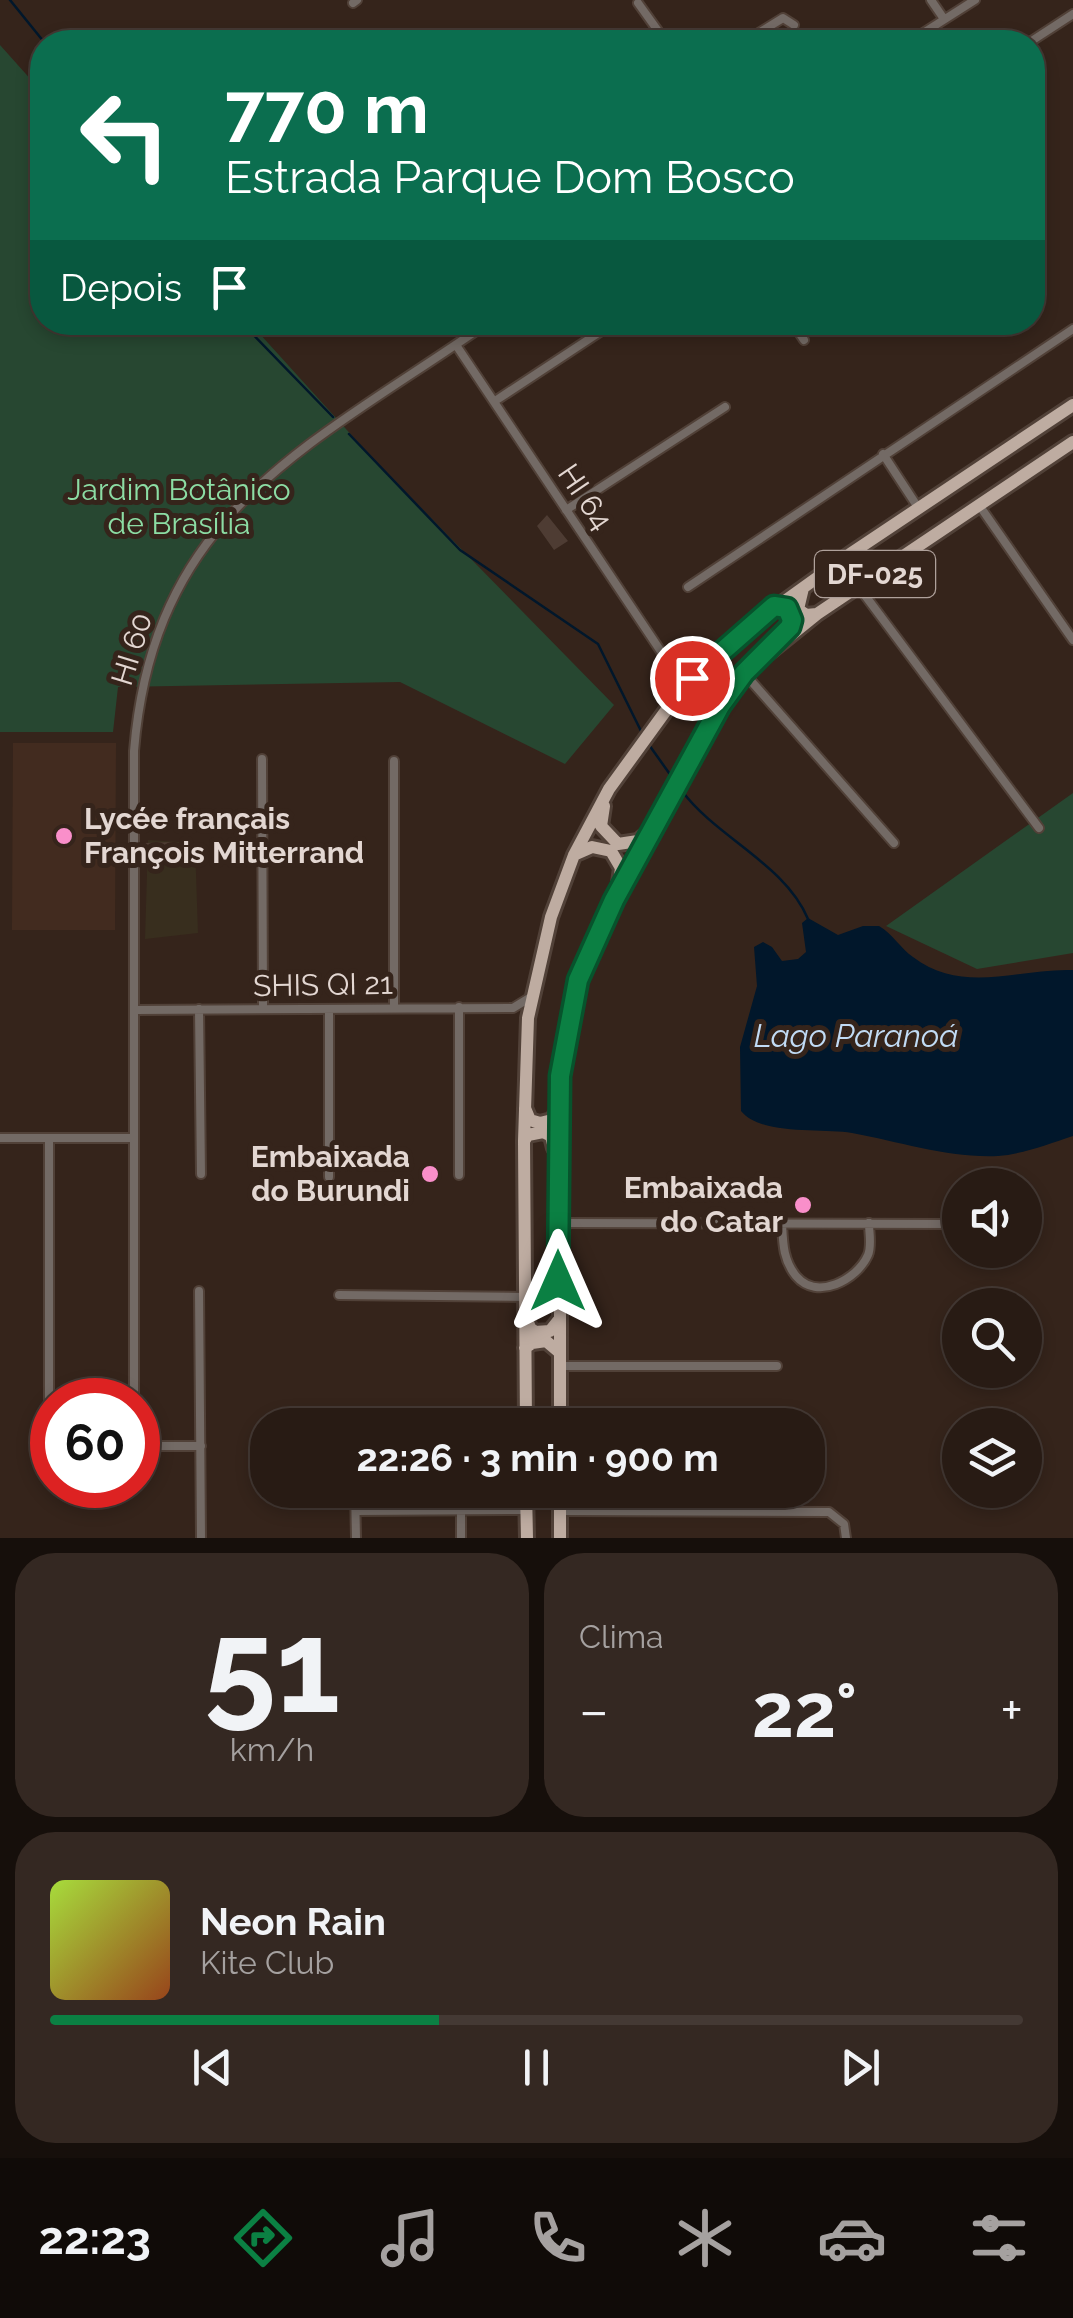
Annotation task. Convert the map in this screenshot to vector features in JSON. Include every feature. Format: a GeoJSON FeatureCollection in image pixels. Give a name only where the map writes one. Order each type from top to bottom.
{"type":"FeatureCollection","features":[{"type":"Feature","properties":{"kind":"main road","name":"DF-025"},"geometry":{"type":"LineString","coordinates":[[526,1408],[524,1106],[528,1018],[551,917],[574,856],[608,789],[692,678],[774,606],[1073,406]]}},
{"type":"Feature","properties":{"kind":"main road"},"geometry":{"type":"LineString","coordinates":[[1038,428],[1032,442],[1035,449],[1050,457]]}},
{"type":"Feature","properties":{"kind":"main road","name":"DF-025"},"geometry":{"type":"LineString","coordinates":[[560,1408],[558,1108],[572,998],[614,900],[720,706],[744,673],[816,614],[1073,442]]}},
{"type":"Feature","properties":{"kind":"main road"},"geometry":{"type":"LineString","coordinates":[[1012,446],[1024,448],[1030,454],[1032,465],[1026,473]]}},
{"type":"Feature","properties":{"kind":"main road"},"geometry":{"type":"LineString","coordinates":[[804,586],[798,596],[798,609],[806,616],[816,614]]}},
{"type":"Feature","properties":{"kind":"main road"},"geometry":{"type":"LineString","coordinates":[[774,606],[787,608],[792,624],[774,647]]}},
{"type":"Feature","properties":{"kind":"main road"},"geometry":{"type":"LineString","coordinates":[[608,789],[601,826],[610,839],[627,844],[638,841],[655,826]]}},
{"type":"Feature","properties":{"kind":"main road"},"geometry":{"type":"LineString","coordinates":[[574,856],[592,846],[605,847],[615,854],[622,875],[614,900]]}},
{"type":"Feature","properties":{"kind":"main road"},"geometry":{"type":"LineString","coordinates":[[524,1106],[530,1120],[540,1123],[552,1120],[558,1108]]}},
{"type":"Feature","properties":{"kind":"main road"},"geometry":{"type":"LineString","coordinates":[[524,1141],[531,1133],[548,1133],[558,1165]]}},
{"type":"Feature","properties":{"kind":"main road"},"geometry":{"type":"LineString","coordinates":[[525,1300],[526,1317],[534,1332],[550,1331],[558,1320]]}},
{"type":"Feature","properties":{"kind":"main road"},"geometry":{"type":"LineString","coordinates":[[525,1348],[532,1342],[546,1341],[559,1359]]}},
{"type":"Feature","properties":{"kind":"main road"},"geometry":{"type":"LineString","coordinates":[[526,1510],[527,1538]]}},
{"type":"Feature","properties":{"kind":"main road"},"geometry":{"type":"LineString","coordinates":[[560,1511],[560,1538]]}},
{"type":"Feature","properties":{"kind":"street"},"geometry":{"type":"LineString","coordinates":[[931,0],[944,19]]}},
{"type":"Feature","properties":{"kind":"street"},"geometry":{"type":"LineString","coordinates":[[927,30],[974,0]]}},
{"type":"Feature","properties":{"kind":"street"},"geometry":{"type":"LineString","coordinates":[[638,3],[657,30]]}},
{"type":"Feature","properties":{"kind":"street"},"geometry":{"type":"LineString","coordinates":[[1045,32],[1073,14]]}},
{"type":"Feature","properties":{"kind":"street"},"geometry":{"type":"LineString","coordinates":[[764,30],[783,18],[794,25]]}},
{"type":"Feature","properties":{"kind":"street"},"geometry":{"type":"LineString","coordinates":[[688,587],[1073,330]]}},
{"type":"Feature","properties":{"kind":"street","name":"HI 60"},"geometry":{"type":"LineString","coordinates":[[134,1378],[134,752],[141,691],[166,610],[202,549],[250,490],[470,335]]}},
{"type":"Feature","properties":{"kind":"street"},"geometry":{"type":"LineString","coordinates":[[495,401],[595,335]]}},
{"type":"Feature","properties":{"kind":"street"},"geometry":{"type":"LineString","coordinates":[[801,335],[804,340]]}},
{"type":"Feature","properties":{"kind":"street","name":"HI 64"},"geometry":{"type":"LineString","coordinates":[[456,345],[676,674],[678,694]]}},
{"type":"Feature","properties":{"kind":"street"},"geometry":{"type":"LineString","coordinates":[[566,510],[726,406]]}},
{"type":"Feature","properties":{"kind":"street"},"geometry":{"type":"LineString","coordinates":[[883,454],[918,509]]}},
{"type":"Feature","properties":{"kind":"street"},"geometry":{"type":"LineString","coordinates":[[979,505],[1073,640]]}},
{"type":"Feature","properties":{"kind":"street"},"geometry":{"type":"LineString","coordinates":[[858,586],[1039,828]]}},
{"type":"Feature","properties":{"kind":"street"},"geometry":{"type":"LineString","coordinates":[[744,673],[894,843]]}},
{"type":"Feature","properties":{"kind":"street"},"geometry":{"type":"LineString","coordinates":[[676,674],[692,678]]}},
{"type":"Feature","properties":{"kind":"street"},"geometry":{"type":"LineString","coordinates":[[262,760],[264,1007]]}},
{"type":"Feature","properties":{"kind":"street"},"geometry":{"type":"LineString","coordinates":[[394,761],[394,1006]]}},
{"type":"Feature","properties":{"kind":"street","name":"SHIS QI 21"},"geometry":{"type":"LineString","coordinates":[[134,1010],[513,1008],[532,998]]}},
{"type":"Feature","properties":{"kind":"street"},"geometry":{"type":"LineString","coordinates":[[459,1007],[459,1175]]}},
{"type":"Feature","properties":{"kind":"street"},"geometry":{"type":"LineString","coordinates":[[513,1008],[528,1018]]}},
{"type":"Feature","properties":{"kind":"street"},"geometry":{"type":"LineString","coordinates":[[200,1009],[201,1174]]}},
{"type":"Feature","properties":{"kind":"street"},"geometry":{"type":"LineString","coordinates":[[329,1009],[330,1177]]}},
{"type":"Feature","properties":{"kind":"street"},"geometry":{"type":"LineString","coordinates":[[0,1138],[133,1138]]}},
{"type":"Feature","properties":{"kind":"street"},"geometry":{"type":"LineString","coordinates":[[48,1378],[49,1138]]}},
{"type":"Feature","properties":{"kind":"street"},"geometry":{"type":"LineString","coordinates":[[559,1223],[942,1224]]}},
{"type":"Feature","properties":{"kind":"street"},"geometry":{"type":"LineString","coordinates":[[782,1223],[784,1252],[792,1270],[803,1283],[820,1287],[845,1281],[858,1269],[870,1250],[869,1224]]}},
{"type":"Feature","properties":{"kind":"street"},"geometry":{"type":"LineString","coordinates":[[199,1291],[201,1538]]}},
{"type":"Feature","properties":{"kind":"street"},"geometry":{"type":"LineString","coordinates":[[339,1295],[525,1300]]}},
{"type":"Feature","properties":{"kind":"street"},"geometry":{"type":"LineString","coordinates":[[559,1359],[777,1366]]}},
{"type":"Feature","properties":{"kind":"street"},"geometry":{"type":"LineString","coordinates":[[160,1446],[200,1446]]}},
{"type":"Feature","properties":{"kind":"street"},"geometry":{"type":"LineString","coordinates":[[356,1538],[356,1510],[526,1510]]}},
{"type":"Feature","properties":{"kind":"street"},"geometry":{"type":"LineString","coordinates":[[461,1510],[461,1538]]}},
{"type":"Feature","properties":{"kind":"street"},"geometry":{"type":"LineString","coordinates":[[560,1511],[828,1512],[844,1524],[846,1538]]}},
{"type":"Feature","properties":{"kind":"shaded area","name":"Lycée français François Mitterrand"},"geometry":{"type":"Polygon","coordinates":[[[13,743],[116,743],[115,930],[12,930],[13,743]]]}},
{"type":"Feature","properties":{"kind":"shaded area"},"geometry":{"type":"Polygon","coordinates":[[[148,840],[195,843],[198,933],[145,939],[148,840]]]}},
{"type":"Feature","properties":{"kind":"green space","name":"Jardim Botânico de Brasília"},"geometry":{"type":"Polygon","coordinates":[[[0,45],[30,79],[30,335],[261,335],[375,461],[614,705],[565,764],[400,682],[118,687],[113,732],[0,732],[0,45]]]}},
{"type":"Feature","properties":{"kind":"green space"},"geometry":{"type":"Polygon","coordinates":[[[1073,793],[1073,953],[977,969],[886,926],[1073,793]]]}},
{"type":"Feature","properties":{"kind":"water","name":"Lago Paranoá"},"geometry":{"type":"Polygon","coordinates":[[[808,918],[838,935],[863,926],[879,926],[913,957],[952,975],[992,977],[1073,970],[1073,1136],[1017,1153],[979,1156],[852,1133],[777,1128],[750,1119],[741,1111],[740,1047],[757,986],[754,947],[763,942],[782,961],[798,959],[806,952],[802,923],[808,918]]]}},
{"type":"Feature","properties":{"kind":"building"},"geometry":{"type":"Polygon","coordinates":[[[547,515],[568,541],[554,550],[537,526],[547,515]]]}},
{"type":"Feature","properties":{"kind":"building"},"geometry":{"type":"Polygon","coordinates":[[[173,842],[173,860],[144,860],[144,843],[173,842]]]}},
{"type":"Feature","properties":{"kind":"waterway"},"geometry":{"type":"LineString","coordinates":[[10,0],[34,30]]}},
{"type":"Feature","properties":{"kind":"waterway"},"geometry":{"type":"LineString","coordinates":[[254,335],[333,417]]}},
{"type":"Feature","properties":{"kind":"waterway"},"geometry":{"type":"LineString","coordinates":[[349,434],[460,550],[598,644],[643,735]]}},
{"type":"Feature","properties":{"kind":"waterway"},"geometry":{"type":"LineString","coordinates":[[647,742],[674,780]]}},
{"type":"Feature","properties":{"kind":"waterway"},"geometry":{"type":"LineString","coordinates":[[682,791],[713,823],[784,882],[808,919]]}},
{"type":"Feature","properties":{"kind":"place","name":"Lycée français François Mitterrand"},"geometry":{"type":"Point","coordinates":[64,836]}},
{"type":"Feature","properties":{"kind":"place","name":"Embaixada do Burundi"},"geometry":{"type":"Point","coordinates":[430,1174]}},
{"type":"Feature","properties":{"kind":"place","name":"Embaixada do Catar"},"geometry":{"type":"Point","coordinates":[803,1205]}},
{"type":"Feature","properties":{"kind":"route"},"geometry":{"type":"LineString","coordinates":[[558,1281],[560,1076],[578,980],[614,900],[720,706],[744,673],[774,647],[792,624],[787,608],[774,606],[692,678]]}}]}
